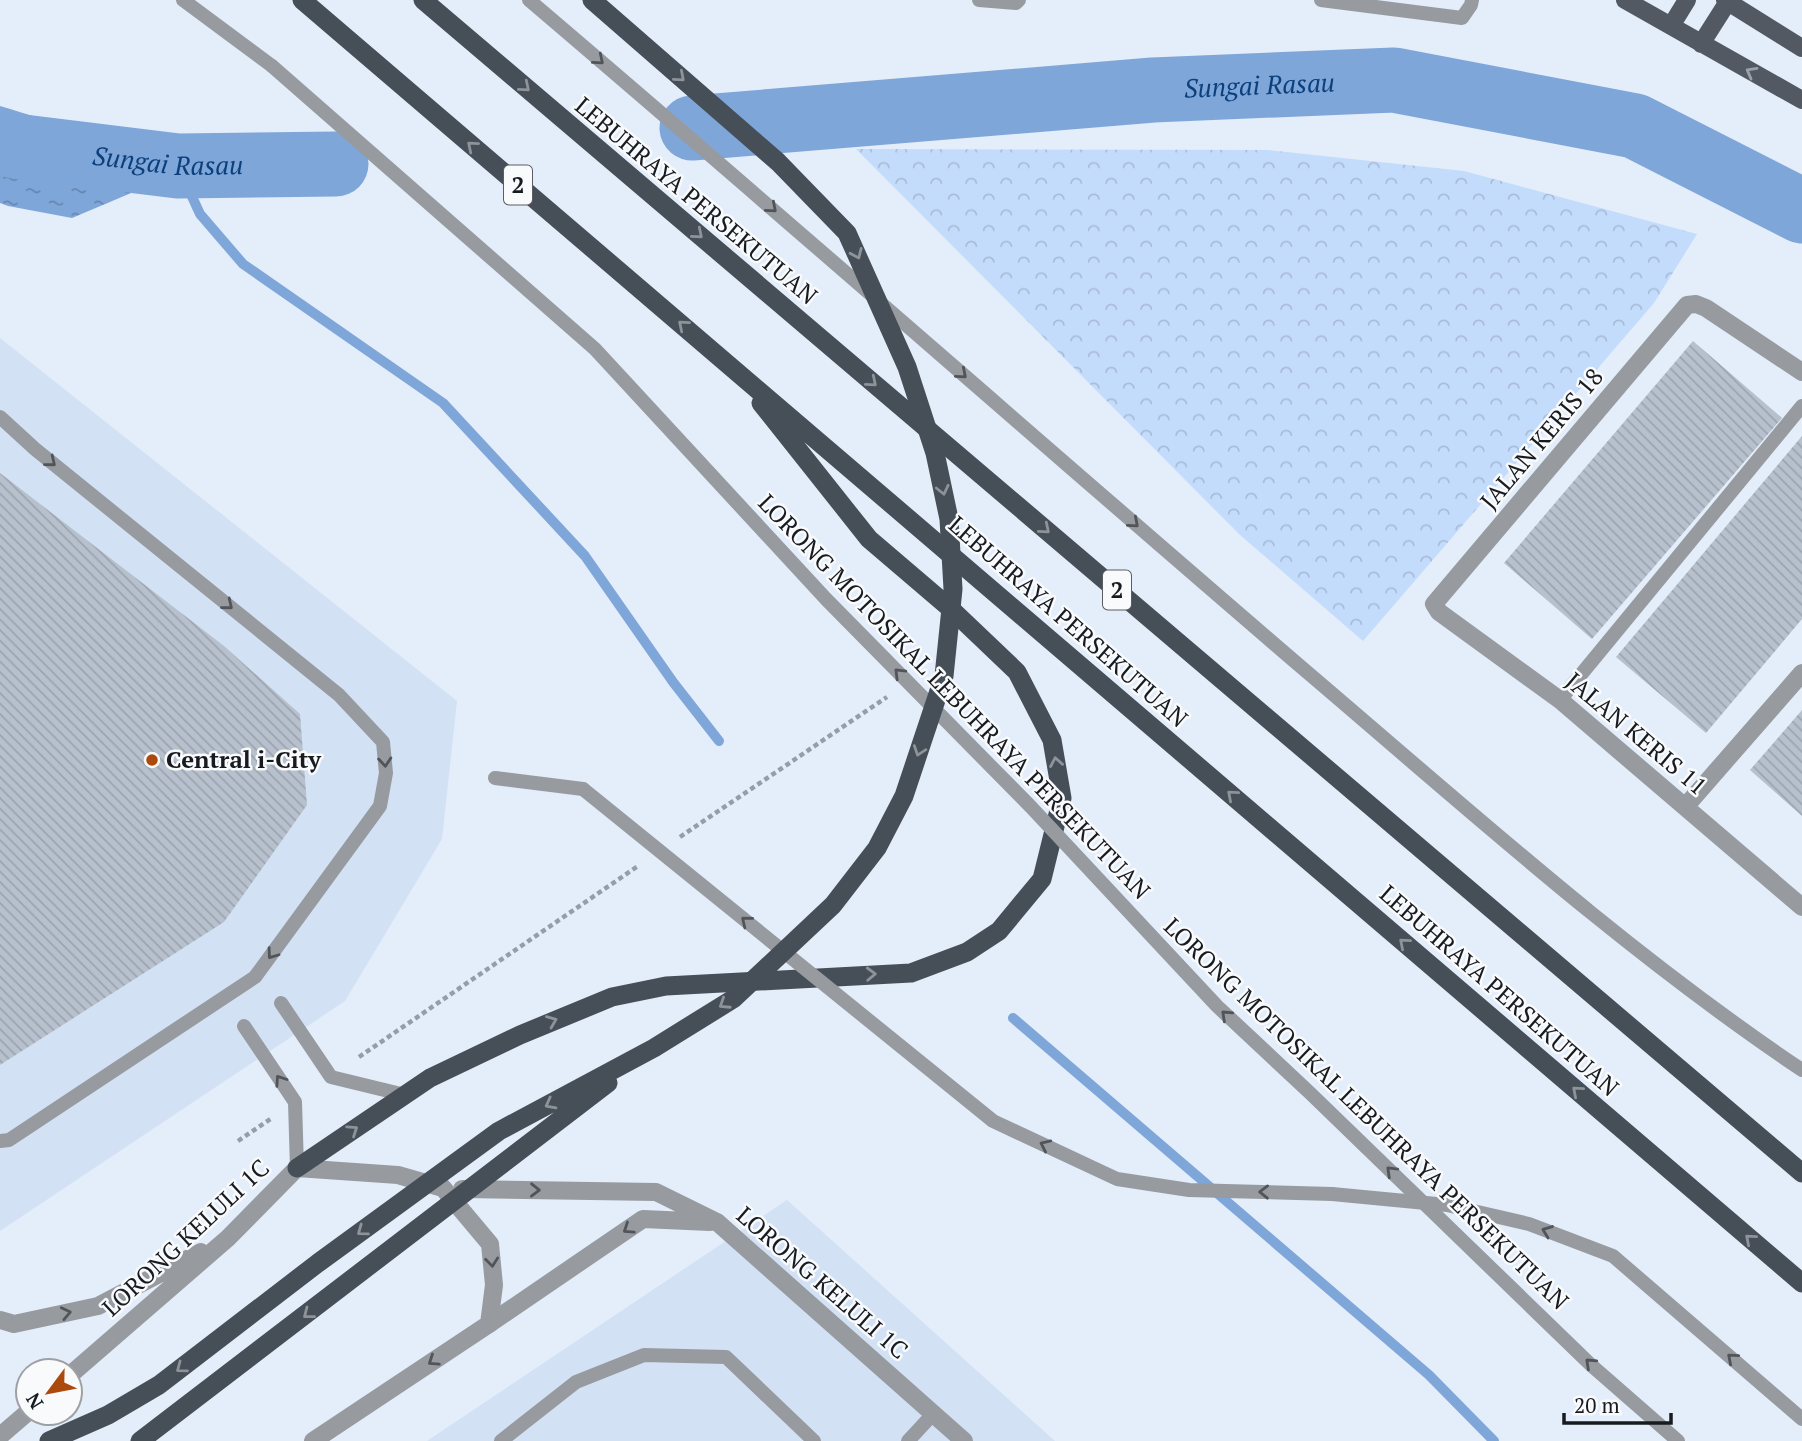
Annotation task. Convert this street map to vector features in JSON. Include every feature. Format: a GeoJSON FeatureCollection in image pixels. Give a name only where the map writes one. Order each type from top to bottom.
{"type":"FeatureCollection","features":[{"type":"Feature","properties":{"kind":"highway","name":"LEBUHRAYA PERSEKUTUAN"},"geometry":{"type":"LineString","coordinates":[[302,0],[1802,1283]]}},
{"type":"Feature","properties":{"kind":"highway","name":"LEBUHRAYA PERSEKUTUAN"},"geometry":{"type":"LineString","coordinates":[[423,0],[1802,1173]]}},
{"type":"Feature","properties":{"kind":"highway"},"geometry":{"type":"LineString","coordinates":[[440,0],[473,43]]}},
{"type":"Feature","properties":{"kind":"highway"},"geometry":{"type":"LineString","coordinates":[[49,1441],[108,1415],[159,1385],[318,1263],[499,1131],[654,1048],[733,999],[833,905],[877,848],[904,796],[944,676],[953,589],[953,546],[949,519],[935,453],[906,367],[847,233],[778,162],[592,0]]}},
{"type":"Feature","properties":{"kind":"highway"},"geometry":{"type":"LineString","coordinates":[[297,1168],[430,1078],[520,1035],[612,997],[666,986],[911,973],[967,952],[999,930],[1042,879],[1062,798],[1052,740],[1017,672],[951,609],[869,539],[735,369]]}},
{"type":"Feature","properties":{"kind":"highway"},"geometry":{"type":"LineString","coordinates":[[140,1441],[654,1048]]}},
{"type":"Feature","properties":{"kind":"main road"},"geometry":{"type":"LineString","coordinates":[[1625,0],[1802,100]]}},
{"type":"Feature","properties":{"kind":"main road"},"geometry":{"type":"LineString","coordinates":[[1671,26],[1687,0]]}},
{"type":"Feature","properties":{"kind":"main road"},"geometry":{"type":"LineString","coordinates":[[1701,44],[1727,1],[1802,48]]}},
{"type":"Feature","properties":{"kind":"street","name":"JALAN KERIS 18"},"geometry":{"type":"LineString","coordinates":[[1434,604],[1687,305],[1696,304],[1706,308],[1802,372]]}},
{"type":"Feature","properties":{"kind":"street","name":"JALAN KERIS 11"},"geometry":{"type":"LineString","coordinates":[[1434,604],[1439,612],[1560,700],[1802,907]]}},
{"type":"Feature","properties":{"kind":"street"},"geometry":{"type":"LineString","coordinates":[[1685,807],[1802,673]]}},
{"type":"Feature","properties":{"kind":"street","name":"LORONG KELULI 1C"},"geometry":{"type":"LineString","coordinates":[[84,1363],[228,1238],[297,1168],[398,1175],[443,1188],[656,1192],[717,1222],[964,1441]]}},
{"type":"Feature","properties":{"kind":"street"},"geometry":{"type":"LineString","coordinates":[[443,1188],[491,1244],[494,1285],[489,1324]]}},
{"type":"Feature","properties":{"kind":"street","name":"LORONG KELULI 1C"},"geometry":{"type":"LineString","coordinates":[[313,1441],[643,1219],[717,1222]]}},
{"type":"Feature","properties":{"kind":"street"},"geometry":{"type":"LineString","coordinates":[[0,1320],[14,1324],[98,1307],[228,1238]]}},
{"type":"Feature","properties":{"kind":"street"},"geometry":{"type":"LineString","coordinates":[[0,1436],[14,1424]]}},
{"type":"Feature","properties":{"kind":"lane","name":"LORONG MOTOSIKAL LEBUHRAYA PERSEKUTUAN"},"geometry":{"type":"LineString","coordinates":[[183,0],[272,66],[595,349],[825,599],[1031,807],[1217,1006],[1591,1365],[1678,1441]]}},
{"type":"Feature","properties":{"kind":"lane"},"geometry":{"type":"LineString","coordinates":[[528,0],[761,198],[1077,475],[1621,938],[1802,1070]]}},
{"type":"Feature","properties":{"kind":"lane"},"geometry":{"type":"LineString","coordinates":[[979,0],[1016,3],[1019,0]]}},
{"type":"Feature","properties":{"kind":"lane"},"geometry":{"type":"LineString","coordinates":[[1322,0],[1462,18],[1472,0]]}},
{"type":"Feature","properties":{"kind":"lane"},"geometry":{"type":"LineString","coordinates":[[1560,700],[1802,406]]}},
{"type":"Feature","properties":{"kind":"lane"},"geometry":{"type":"LineString","coordinates":[[0,417],[34,449],[340,695],[383,743],[386,774],[380,806],[254,977],[9,1140],[0,1141]]}},
{"type":"Feature","properties":{"kind":"lane"},"geometry":{"type":"LineString","coordinates":[[495,778],[583,789],[993,1121],[1117,1179],[1189,1190],[1332,1194],[1447,1205],[1529,1224],[1613,1256],[1802,1419]]}},
{"type":"Feature","properties":{"kind":"lane"},"geometry":{"type":"LineString","coordinates":[[281,1003],[331,1077],[405,1095]]}},
{"type":"Feature","properties":{"kind":"lane"},"geometry":{"type":"LineString","coordinates":[[244,1027],[295,1102],[297,1168]]}},
{"type":"Feature","properties":{"kind":"lane"},"geometry":{"type":"LineString","coordinates":[[501,1441],[576,1382],[643,1355],[689,1355],[726,1357],[814,1441]]}},
{"type":"Feature","properties":{"kind":"lane"},"geometry":{"type":"LineString","coordinates":[[908,1441],[933,1414]]}},
{"type":"Feature","properties":{"kind":"path"},"geometry":{"type":"LineString","coordinates":[[676,840],[890,695]]}},
{"type":"Feature","properties":{"kind":"path"},"geometry":{"type":"LineString","coordinates":[[331,1077],[641,864]]}},
{"type":"Feature","properties":{"kind":"path"},"geometry":{"type":"LineString","coordinates":[[238,1141],[295,1102]]}},
{"type":"Feature","properties":{"kind":"shaded area"},"geometry":{"type":"Polygon","coordinates":[[[0,338],[457,701],[442,839],[345,1001],[0,1231],[0,338]]]}},
{"type":"Feature","properties":{"kind":"shaded area"},"geometry":{"type":"Polygon","coordinates":[[[787,1200],[1055,1441],[427,1441],[787,1200]]]}},
{"type":"Feature","properties":{"kind":"green space"},"geometry":{"type":"Polygon","coordinates":[[[856,149],[1268,150],[1464,171],[1697,234],[1654,303],[1363,641],[1240,535],[856,149]]]}},
{"type":"Feature","properties":{"kind":"water"},"geometry":{"type":"Polygon","coordinates":[[[0,106],[121,143],[143,188],[72,218],[0,203],[0,106]]]}},
{"type":"Feature","properties":{"kind":"building"},"geometry":{"type":"Polygon","coordinates":[[[1693,341],[1782,418],[1592,639],[1504,563],[1693,341]]]}},
{"type":"Feature","properties":{"kind":"building"},"geometry":{"type":"Polygon","coordinates":[[[1802,436],[1802,619],[1706,733],[1616,657],[1802,436]]]}},
{"type":"Feature","properties":{"kind":"building","name":"Central i-City"},"geometry":{"type":"Polygon","coordinates":[[[0,473],[224,646],[300,714],[307,805],[224,922],[0,1065],[0,473]]]}},
{"type":"Feature","properties":{"kind":"building"},"geometry":{"type":"Polygon","coordinates":[[[1802,710],[1802,816],[1750,770],[1802,710]]]}},
{"type":"Feature","properties":{"kind":"waterway","name":"Sungai Rasau"},"geometry":{"type":"LineString","coordinates":[[692,128],[1153,90],[1394,80],[1635,126],[1802,211]]}},
{"type":"Feature","properties":{"kind":"waterway","name":"Sungai Rasau"},"geometry":{"type":"LineString","coordinates":[[0,140],[15,146],[178,166],[336,164]]}},
{"type":"Feature","properties":{"kind":"waterway"},"geometry":{"type":"LineString","coordinates":[[178,166],[200,214],[243,264],[443,403],[585,556],[673,682],[719,741]]}},
{"type":"Feature","properties":{"kind":"waterway"},"geometry":{"type":"LineString","coordinates":[[1013,1018],[1429,1375],[1494,1441]]}},
{"type":"Feature","properties":{"kind":"place","name":"Central i-City"},"geometry":{"type":"Point","coordinates":[152,760]}}]}
